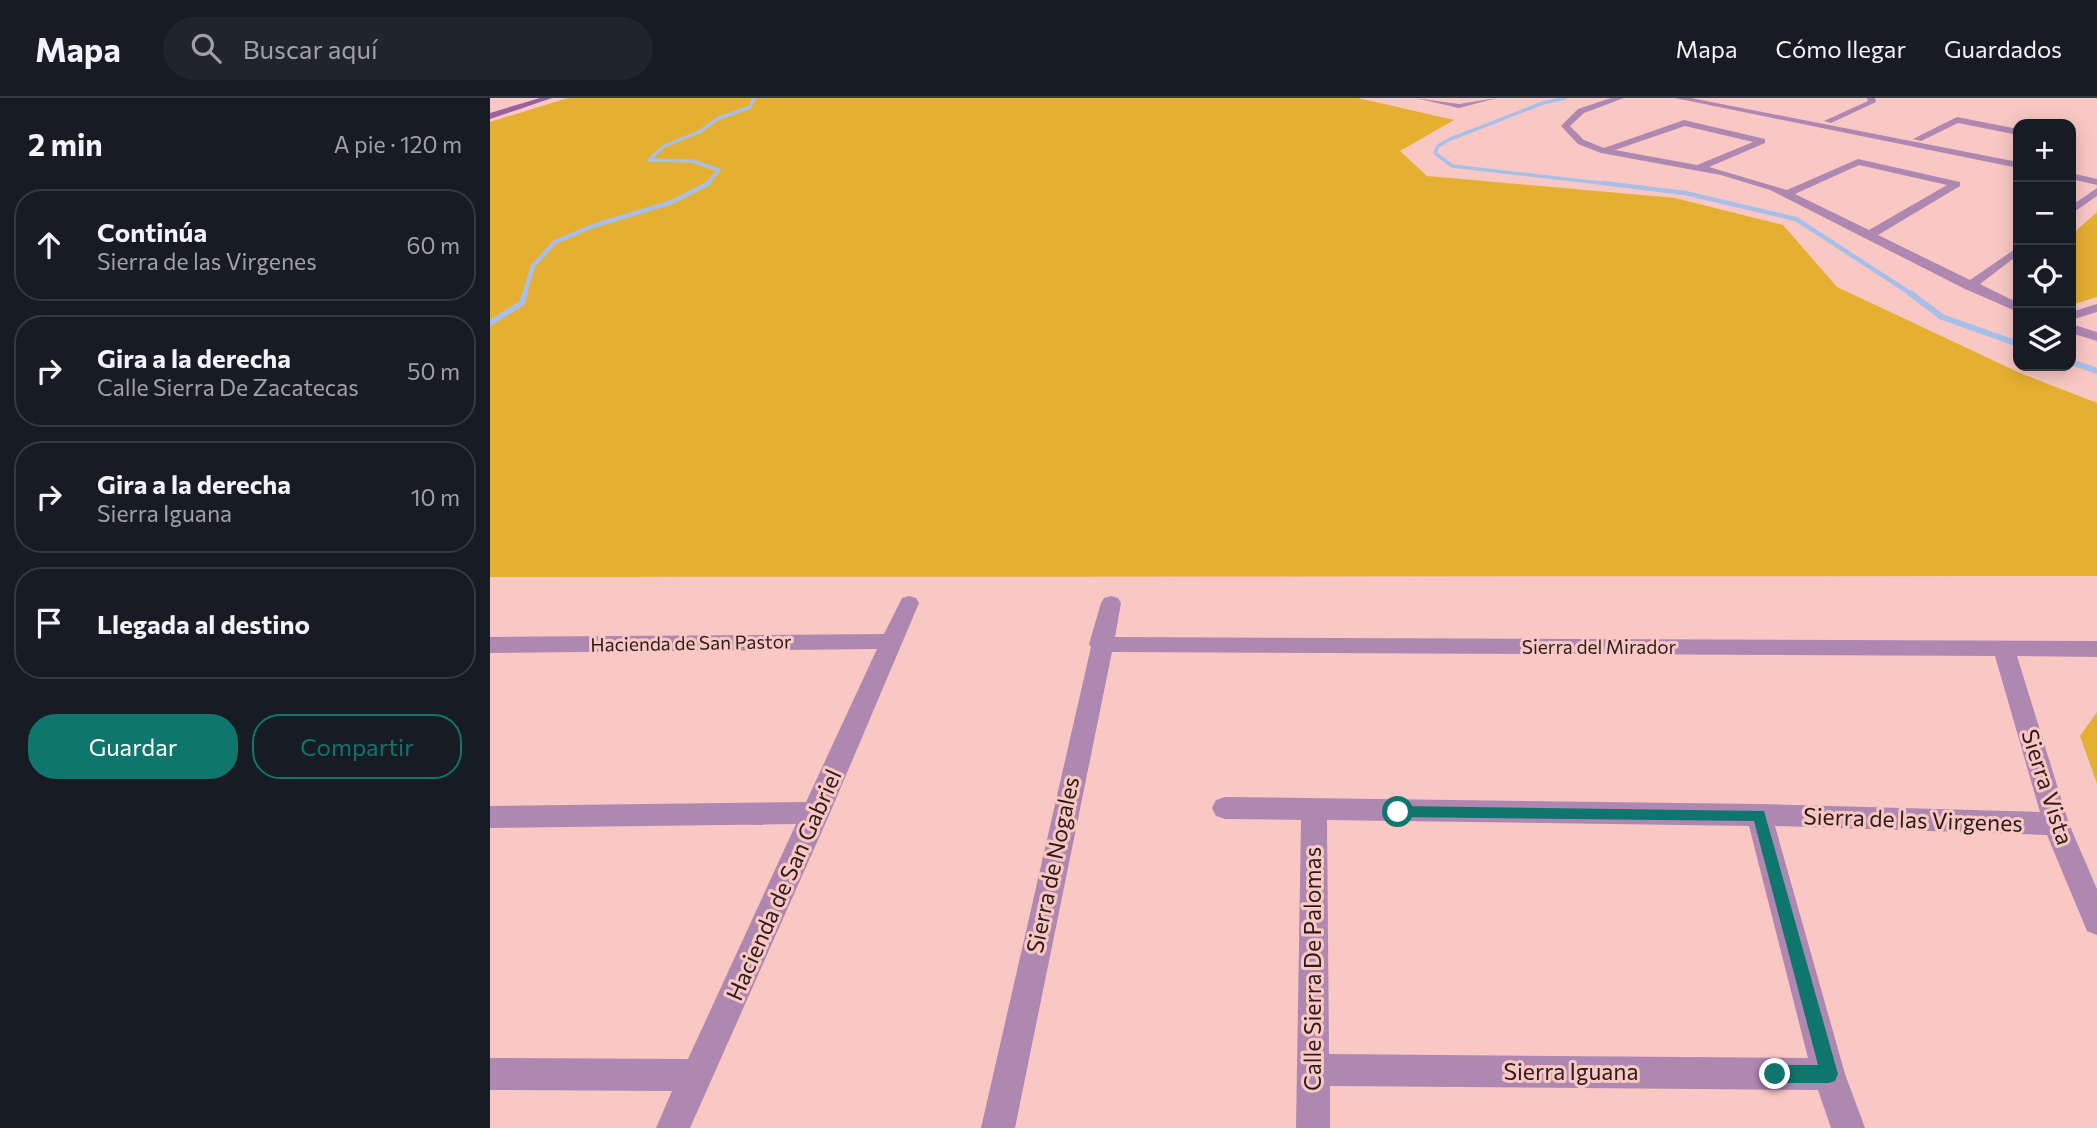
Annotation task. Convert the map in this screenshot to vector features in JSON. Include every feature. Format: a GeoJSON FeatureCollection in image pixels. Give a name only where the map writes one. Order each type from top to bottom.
{"type":"FeatureCollection","features":[{"type":"Feature","properties":{"kind":"street"},"geometry":{"type":"LineString","coordinates":[[490,116],[548,98]]}},
{"type":"Feature","properties":{"kind":"street"},"geometry":{"type":"LineString","coordinates":[[1419,98],[1459,106],[1493,98]]}},
{"type":"Feature","properties":{"kind":"street"},"geometry":{"type":"LineString","coordinates":[[1620,98],[1584,110],[1568,119],[1564,126],[1581,142],[1604,151],[1743,177],[1787,194],[2013,306]]}},
{"type":"Feature","properties":{"kind":"street"},"geometry":{"type":"LineString","coordinates":[[1679,98],[2013,160]]}},
{"type":"Feature","properties":{"kind":"street"},"geometry":{"type":"LineString","coordinates":[[1828,121],[1872,102],[1871,98]]}},
{"type":"Feature","properties":{"kind":"street"},"geometry":{"type":"LineString","coordinates":[[1742,100],[1766,109],[2013,160]]}},
{"type":"Feature","properties":{"kind":"street"},"geometry":{"type":"LineString","coordinates":[[1918,139],[1957,120],[2013,131]]}},
{"type":"Feature","properties":{"kind":"street"},"geometry":{"type":"LineString","coordinates":[[1604,151],[1688,122],[1766,139],[1700,167]]}},
{"type":"Feature","properties":{"kind":"street"},"geometry":{"type":"LineString","coordinates":[[1787,194],[1875,154]]}},
{"type":"Feature","properties":{"kind":"street"},"geometry":{"type":"LineString","coordinates":[[1858,162],[1961,182],[1871,234]]}},
{"type":"Feature","properties":{"kind":"street"},"geometry":{"type":"LineString","coordinates":[[2076,171],[2097,175]]}},
{"type":"Feature","properties":{"kind":"street"},"geometry":{"type":"LineString","coordinates":[[2076,177],[2097,181]]}},
{"type":"Feature","properties":{"kind":"street"},"geometry":{"type":"LineString","coordinates":[[2076,207],[2097,191]]}},
{"type":"Feature","properties":{"kind":"street"},"geometry":{"type":"LineString","coordinates":[[1970,286],[2013,254]]}},
{"type":"Feature","properties":{"kind":"street"},"geometry":{"type":"LineString","coordinates":[[2076,314],[2097,308]]}},
{"type":"Feature","properties":{"kind":"street"},"geometry":{"type":"LineString","coordinates":[[2076,330],[2097,337]]}},
{"type":"Feature","properties":{"kind":"street","name":"Hacienda de San Gabriel"},"geometry":{"type":"LineString","coordinates":[[673,1128],[817,813],[909,603]]}},
{"type":"Feature","properties":{"kind":"street","name":"Sierra de Nogales"},"geometry":{"type":"LineString","coordinates":[[998,1128],[1100,644],[1111,603]]}},
{"type":"Feature","properties":{"kind":"street","name":"Hacienda de San Pastor"},"geometry":{"type":"LineString","coordinates":[[490,645],[892,641]]}},
{"type":"Feature","properties":{"kind":"street","name":"Sierra del Mirador"},"geometry":{"type":"LineString","coordinates":[[1100,644],[2097,649]]}},
{"type":"Feature","properties":{"kind":"street","name":"Sierra Vista"},"geometry":{"type":"LineString","coordinates":[[2004,649],[2056,824],[2097,922]]}},
{"type":"Feature","properties":{"kind":"street","name":"Sierra de las Virgenes"},"geometry":{"type":"LineString","coordinates":[[1225,808],[1759,815],[2056,824]]}},
{"type":"Feature","properties":{"kind":"street","name":"Calle Sierra De Palomas"},"geometry":{"type":"LineString","coordinates":[[1313,1128],[1314,811]]}},
{"type":"Feature","properties":{"kind":"street"},"geometry":{"type":"LineString","coordinates":[[490,817],[817,813]]}},
{"type":"Feature","properties":{"kind":"street"},"geometry":{"type":"LineString","coordinates":[[1759,815],[1829,1074],[1848,1128]]}},
{"type":"Feature","properties":{"kind":"street","name":"Sierra Iguana"},"geometry":{"type":"LineString","coordinates":[[1312,1070],[1829,1074]]}},
{"type":"Feature","properties":{"kind":"street"},"geometry":{"type":"LineString","coordinates":[[490,1074],[698,1075]]}},
{"type":"Feature","properties":{"kind":"shaded area"},"geometry":{"type":"Polygon","coordinates":[[[568,98],[1358,98],[1454,120],[1400,151],[1427,176],[1675,198],[1783,225],[1837,287],[2013,371],[2097,403],[2097,576],[490,577],[490,122],[568,98]]]}},
{"type":"Feature","properties":{"kind":"shaded area"},"geometry":{"type":"Polygon","coordinates":[[[2097,212],[2097,297],[2076,303],[2076,245],[2076,231],[2097,212]]]}},
{"type":"Feature","properties":{"kind":"shaded area"},"geometry":{"type":"Polygon","coordinates":[[[2097,712],[2097,784],[2080,736],[2097,712]]]}},
{"type":"Feature","properties":{"kind":"waterway"},"geometry":{"type":"LineString","coordinates":[[707,184],[719,170],[692,161],[649,160],[664,146],[699,132],[717,119],[750,107],[754,98]]}},
{"type":"Feature","properties":{"kind":"waterway"},"geometry":{"type":"LineString","coordinates":[[1565,98],[1543,103],[1448,140],[1438,146],[1435,153],[1452,166],[1618,185]]}},
{"type":"Feature","properties":{"kind":"waterway"},"geometry":{"type":"LineString","coordinates":[[1603,183],[1685,193],[1796,219],[1911,293]]}},
{"type":"Feature","properties":{"kind":"waterway"},"geometry":{"type":"LineString","coordinates":[[524,295],[533,266],[555,242],[593,226],[672,202],[707,184]]}},
{"type":"Feature","properties":{"kind":"waterway"},"geometry":{"type":"LineString","coordinates":[[490,323],[522,303],[525,293]]}},
{"type":"Feature","properties":{"kind":"waterway"},"geometry":{"type":"LineString","coordinates":[[1911,293],[1942,317],[2013,342]]}},
{"type":"Feature","properties":{"kind":"waterway"},"geometry":{"type":"LineString","coordinates":[[2076,364],[2097,371]]}},
{"type":"Feature","properties":{"kind":"route"},"geometry":{"type":"LineString","coordinates":[[1398,812],[1759,815],[1829,1074],[1775,1074]]}}]}
